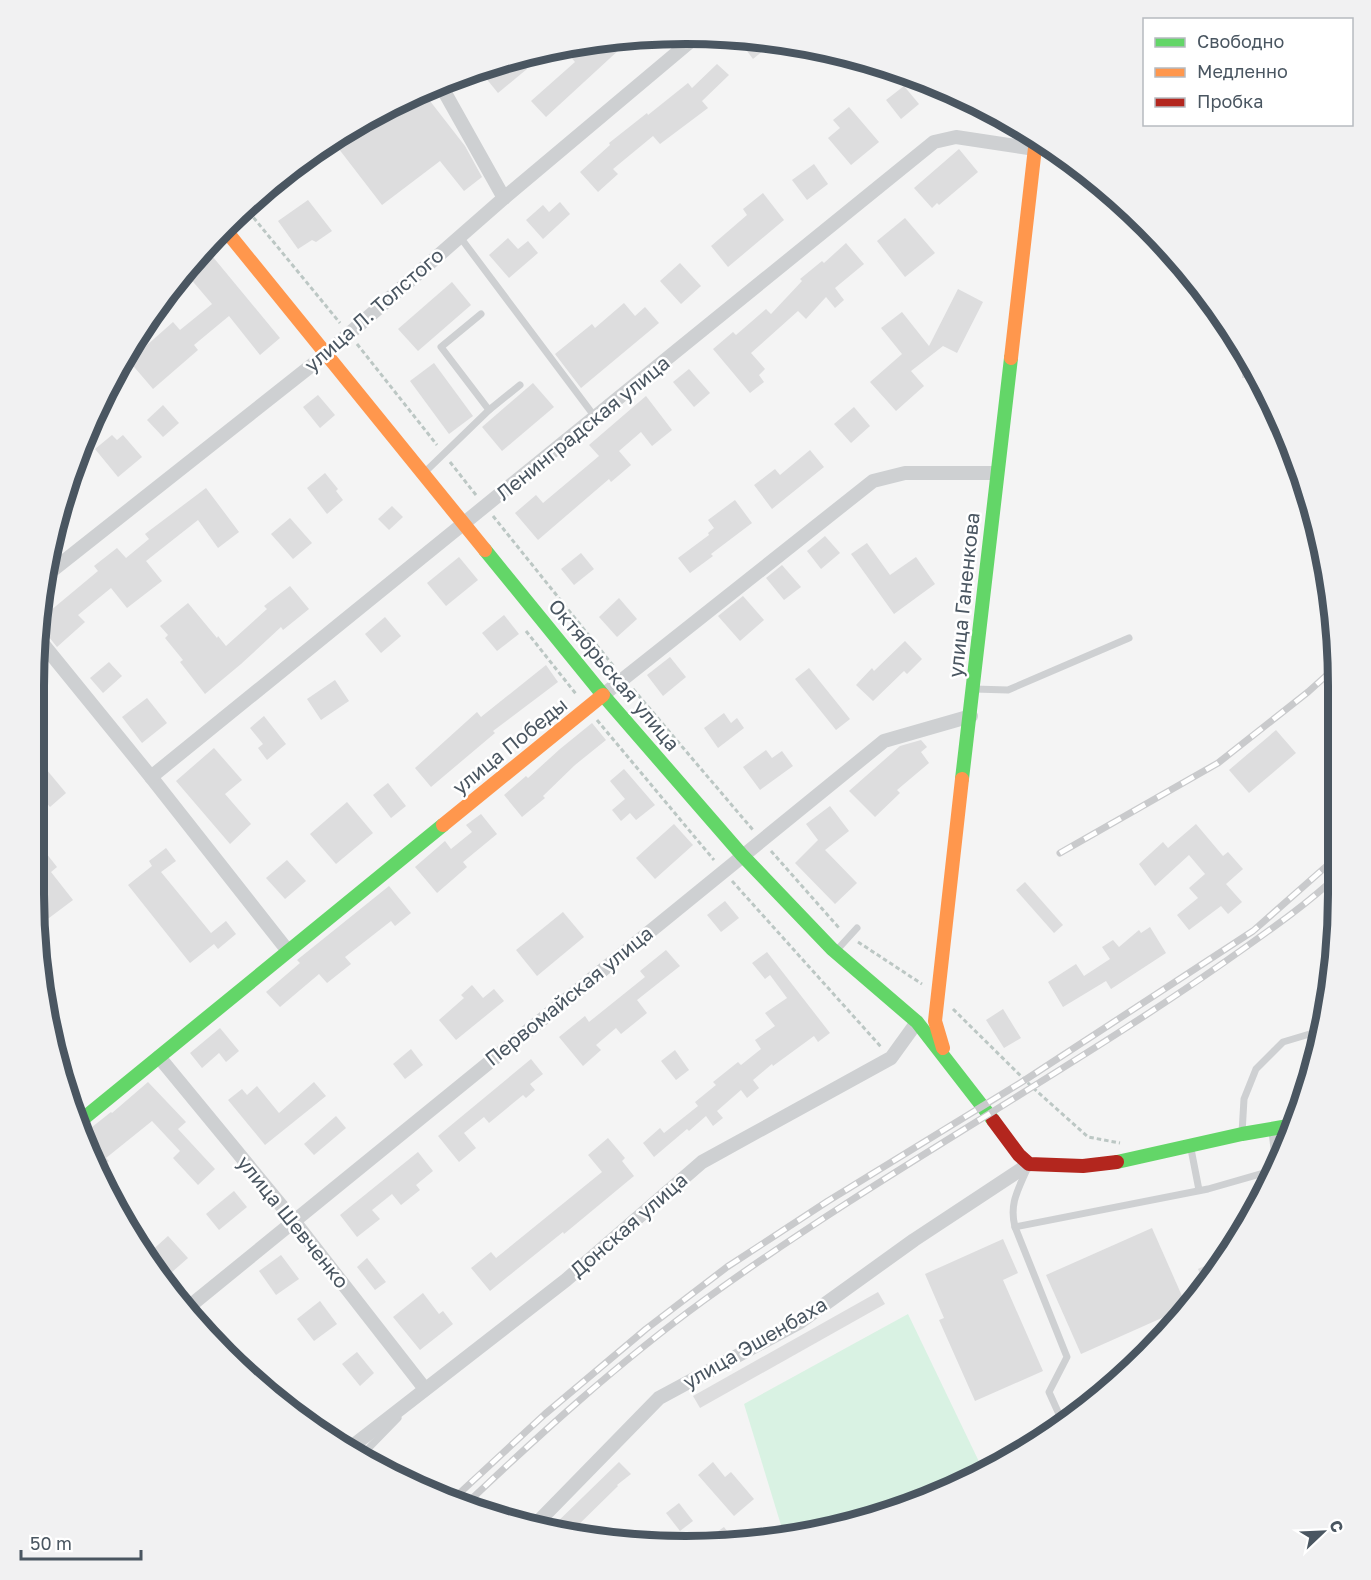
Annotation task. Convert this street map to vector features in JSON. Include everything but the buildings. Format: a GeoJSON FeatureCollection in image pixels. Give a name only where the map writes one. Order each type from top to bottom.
{"type":"FeatureCollection","features":[{"type":"Feature","properties":{"kind":"street","name":"улица Л. Толстого"},"geometry":{"type":"LineString","coordinates":[[55,569],[326,354],[504,198],[687,44]]}},
{"type":"Feature","properties":{"kind":"street"},"geometry":{"type":"LineString","coordinates":[[444,91],[504,198]]}},
{"type":"Feature","properties":{"kind":"street","name":"Ленинградская улица"},"geometry":{"type":"LineString","coordinates":[[151,777],[934,142],[956,137],[1028,143]]}},
{"type":"Feature","properties":{"kind":"street","name":"улица Ганенкова"},"geometry":{"type":"LineString","coordinates":[[944,1054],[935,1021],[1036,148]]}},
{"type":"Feature","properties":{"kind":"street","name":"Октябрьская улица"},"geometry":{"type":"LineString","coordinates":[[229,235],[603,695],[742,855],[836,952],[917,1022],[944,1054],[1019,1155],[1029,1164]]}},
{"type":"Feature","properties":{"kind":"street","name":"улица Победы"},"geometry":{"type":"LineString","coordinates":[[84,1118],[624,678],[873,481],[905,473],[997,473]]}},
{"type":"Feature","properties":{"kind":"street"},"geometry":{"type":"LineString","coordinates":[[45,647],[288,951]]}},
{"type":"Feature","properties":{"kind":"street","name":"Первомайская улица"},"geometry":{"type":"LineString","coordinates":[[192,1304],[884,741],[971,716]]}},
{"type":"Feature","properties":{"kind":"street","name":"Донская улица"},"geometry":{"type":"LineString","coordinates":[[355,1445],[566,1280],[702,1162],[891,1058],[917,1022]]}},
{"type":"Feature","properties":{"kind":"street","name":"улица Шевченко"},"geometry":{"type":"LineString","coordinates":[[159,1057],[294,1221],[425,1389]]}},
{"type":"Feature","properties":{"kind":"street"},"geometry":{"type":"LineString","coordinates":[[1029,1164],[1083,1166],[1122,1161],[1284,1127]]}},
{"type":"Feature","properties":{"kind":"street","name":"улица Эшенбаха"},"geometry":{"type":"LineString","coordinates":[[540,1520],[659,1398],[800,1322],[914,1240],[1029,1164]]}},
{"type":"Feature","properties":{"kind":"lane"},"geometry":{"type":"LineString","coordinates":[[460,237],[596,418]]}},
{"type":"Feature","properties":{"kind":"lane"},"geometry":{"type":"LineString","coordinates":[[481,314],[441,347],[489,410]]}},
{"type":"Feature","properties":{"kind":"lane"},"geometry":{"type":"LineString","coordinates":[[423,473],[489,410],[520,385]]}},
{"type":"Feature","properties":{"kind":"lane"},"geometry":{"type":"LineString","coordinates":[[974,689],[1008,690],[1128,638]]}},
{"type":"Feature","properties":{"kind":"lane"},"geometry":{"type":"LineString","coordinates":[[836,952],[856,928]]}},
{"type":"Feature","properties":{"kind":"lane"},"geometry":{"type":"LineString","coordinates":[[1242,1134],[1245,1099],[1256,1070],[1283,1042],[1312,1033]]}},
{"type":"Feature","properties":{"kind":"lane"},"geometry":{"type":"LineString","coordinates":[[1272,1129],[1274,1151]]}},
{"type":"Feature","properties":{"kind":"lane"},"geometry":{"type":"LineString","coordinates":[[1190,1146],[1199,1190]]}},
{"type":"Feature","properties":{"kind":"lane"},"geometry":{"type":"LineString","coordinates":[[1029,1164],[1011,1213],[1067,1357],[1048,1392],[1059,1416]]}},
{"type":"Feature","properties":{"kind":"lane"},"geometry":{"type":"LineString","coordinates":[[1015,1227],[1199,1190],[1264,1172]]}},
{"type":"Feature","properties":{"kind":"lane"},"geometry":{"type":"LineString","coordinates":[[366,1451],[425,1389]]}},
{"type":"Feature","properties":{"kind":"path"},"geometry":{"type":"LineString","coordinates":[[251,214],[624,678],[842,932],[938,994],[1032,1087],[1088,1137],[1122,1143]]}},
{"type":"Feature","properties":{"kind":"green space"},"geometry":{"type":"Polygon","coordinates":[[[908,1314],[980,1464],[931,1488],[892,1502],[852,1515],[782,1529],[744,1404],[908,1314]]]}},
{"type":"Feature","properties":{"kind":"railway"},"geometry":{"type":"LineString","coordinates":[[1060,853],[1218,763],[1327,675]]}},
{"type":"Feature","properties":{"kind":"railway"},"geometry":{"type":"LineString","coordinates":[[458,1494],[545,1414],[646,1329],[727,1267],[828,1201],[1025,1080],[1253,931],[1328,865]]}},
{"type":"Feature","properties":{"kind":"railway"},"geometry":{"type":"LineString","coordinates":[[471,1499],[580,1400],[640,1349],[703,1301],[844,1205],[1168,1001],[1284,920],[1328,884]]}},
{"type":"Feature","properties":{"kind":"traffic: fast"},"geometry":{"type":"LineString","coordinates":[[962,779],[1011,358]]}},
{"type":"Feature","properties":{"kind":"traffic: fast"},"geometry":{"type":"LineString","coordinates":[[485,550],[603,695],[742,855],[832,949],[917,1022],[993,1120]]}},
{"type":"Feature","properties":{"kind":"traffic: fast"},"geometry":{"type":"LineString","coordinates":[[84,1118],[443,825]]}},
{"type":"Feature","properties":{"kind":"traffic: fast"},"geometry":{"type":"LineString","coordinates":[[1117,1162],[1284,1127]]}},
{"type":"Feature","properties":{"kind":"traffic: slow"},"geometry":{"type":"LineString","coordinates":[[1011,358],[1035,148]]}},
{"type":"Feature","properties":{"kind":"traffic: slow"},"geometry":{"type":"LineString","coordinates":[[229,235],[485,550]]}},
{"type":"Feature","properties":{"kind":"traffic: slow"},"geometry":{"type":"LineString","coordinates":[[443,825],[603,695]]}},
{"type":"Feature","properties":{"kind":"traffic: slow"},"geometry":{"type":"LineString","coordinates":[[943,1048],[935,1021],[962,779]]}},
{"type":"Feature","properties":{"kind":"traffic: jam"},"geometry":{"type":"LineString","coordinates":[[993,1120],[1019,1155],[1029,1164],[1083,1166],[1117,1162]]}}]}
